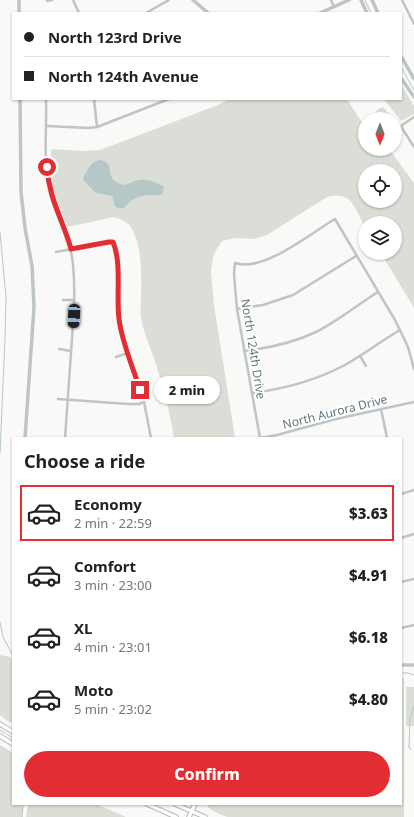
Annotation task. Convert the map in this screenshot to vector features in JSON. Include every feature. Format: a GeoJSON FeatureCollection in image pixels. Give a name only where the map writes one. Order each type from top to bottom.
{"type":"FeatureCollection","features":[{"type":"Feature","properties":{"kind":"main road"},"geometry":{"type":"LineString","coordinates":[[0,724],[12,731]]}},
{"type":"Feature","properties":{"kind":"main road"},"geometry":{"type":"LineString","coordinates":[[0,736],[12,743]]}},
{"type":"Feature","properties":{"kind":"main road"},"geometry":{"type":"LineString","coordinates":[[149,805],[176,817]]}},
{"type":"Feature","properties":{"kind":"main road"},"geometry":{"type":"LineString","coordinates":[[177,805],[205,817]]}},
{"type":"Feature","properties":{"kind":"main road"},"geometry":{"type":"LineString","coordinates":[[190,817],[195,805]]}},
{"type":"Feature","properties":{"kind":"street"},"geometry":{"type":"LineString","coordinates":[[19,0],[19,12]]}},
{"type":"Feature","properties":{"kind":"street"},"geometry":{"type":"LineString","coordinates":[[47,1],[52,0]]}},
{"type":"Feature","properties":{"kind":"street"},"geometry":{"type":"LineString","coordinates":[[73,0],[79,12]]}},
{"type":"Feature","properties":{"kind":"street"},"geometry":{"type":"LineString","coordinates":[[148,12],[169,0]]}},
{"type":"Feature","properties":{"kind":"street"},"geometry":{"type":"LineString","coordinates":[[193,0],[207,12]]}},
{"type":"Feature","properties":{"kind":"street"},"geometry":{"type":"LineString","coordinates":[[331,0],[334,7]]}},
{"type":"Feature","properties":{"kind":"street"},"geometry":{"type":"LineString","coordinates":[[322,12],[349,0]]}},
{"type":"Feature","properties":{"kind":"street"},"geometry":{"type":"LineString","coordinates":[[361,0],[367,12]]}},
{"type":"Feature","properties":{"kind":"street"},"geometry":{"type":"LineString","coordinates":[[372,0],[378,12]]}},
{"type":"Feature","properties":{"kind":"street"},"geometry":{"type":"LineString","coordinates":[[402,0],[414,24]]}},
{"type":"Feature","properties":{"kind":"street"},"geometry":{"type":"LineString","coordinates":[[402,58],[414,79]]}},
{"type":"Feature","properties":{"kind":"street"},"geometry":{"type":"LineString","coordinates":[[402,80],[414,98]]}},
{"type":"Feature","properties":{"kind":"street"},"geometry":{"type":"LineString","coordinates":[[20,100],[21,192],[25,228],[32,266],[34,307],[25,437]]}},
{"type":"Feature","properties":{"kind":"street"},"geometry":{"type":"LineString","coordinates":[[46,100],[47,167],[49,188],[71,249],[73,265],[74,300],[66,437]]}},
{"type":"Feature","properties":{"kind":"street"},"geometry":{"type":"LineString","coordinates":[[94,100],[97,127]]}},
{"type":"Feature","properties":{"kind":"street"},"geometry":{"type":"LineString","coordinates":[[47,126],[97,127],[166,100]]}},
{"type":"Feature","properties":{"kind":"street"},"geometry":{"type":"LineString","coordinates":[[414,117],[405,122],[402,125],[402,128],[414,147]]}},
{"type":"Feature","properties":{"kind":"street","name":"North 124th Drive"},"geometry":{"type":"LineString","coordinates":[[260,437],[237,309],[234,274],[235,263],[241,266],[277,256],[335,219],[356,256]]}},
{"type":"Feature","properties":{"kind":"street"},"geometry":{"type":"LineString","coordinates":[[56,252],[113,242],[117,261],[120,328],[144,402],[151,437]]}},
{"type":"Feature","properties":{"kind":"street"},"geometry":{"type":"LineString","coordinates":[[237,309],[263,305],[293,295],[356,256],[400,330],[408,347],[414,370]]}},
{"type":"Feature","properties":{"kind":"street"},"geometry":{"type":"LineString","coordinates":[[244,351],[269,348],[316,332],[378,292]]}},
{"type":"Feature","properties":{"kind":"street"},"geometry":{"type":"LineString","coordinates":[[63,300],[74,300]]}},
{"type":"Feature","properties":{"kind":"street"},"geometry":{"type":"LineString","coordinates":[[252,393],[277,390],[320,376],[343,366],[400,330]]}},
{"type":"Feature","properties":{"kind":"street"},"geometry":{"type":"LineString","coordinates":[[58,349],[71,351]]}},
{"type":"Feature","properties":{"kind":"street"},"geometry":{"type":"LineString","coordinates":[[116,357],[128,353]]}},
{"type":"Feature","properties":{"kind":"street"},"geometry":{"type":"LineString","coordinates":[[360,356],[366,366]]}},
{"type":"Feature","properties":{"kind":"street"},"geometry":{"type":"LineString","coordinates":[[58,399],[128,404],[139,404],[144,402]]}},
{"type":"Feature","properties":{"kind":"street","name":"North Aurora Drive"},"geometry":{"type":"LineString","coordinates":[[268,437],[277,436],[336,419],[414,402]]}},
{"type":"Feature","properties":{"kind":"street"},"geometry":{"type":"LineString","coordinates":[[381,409],[387,437]]}},
{"type":"Feature","properties":{"kind":"street"},"geometry":{"type":"LineString","coordinates":[[402,494],[414,490]]}},
{"type":"Feature","properties":{"kind":"street"},"geometry":{"type":"LineString","coordinates":[[402,538],[414,534]]}},
{"type":"Feature","properties":{"kind":"street"},"geometry":{"type":"LineString","coordinates":[[402,582],[414,579]]}},
{"type":"Feature","properties":{"kind":"street"},"geometry":{"type":"LineString","coordinates":[[402,628],[414,625]]}},
{"type":"Feature","properties":{"kind":"street"},"geometry":{"type":"LineString","coordinates":[[402,665],[414,665]]}},
{"type":"Feature","properties":{"kind":"shaded area"},"geometry":{"type":"Polygon","coordinates":[[[402,86],[414,106],[414,114],[402,120],[402,112],[394,112],[385,100],[402,100],[402,86]]]}},
{"type":"Feature","properties":{"kind":"shaded area"},"geometry":{"type":"Polygon","coordinates":[[[227,100],[348,100],[358,116],[358,156],[394,156],[400,164],[358,164],[358,208],[402,208],[402,167],[414,183],[414,308],[385,260],[402,260],[402,216],[359,216],[348,199],[342,196],[327,197],[267,235],[254,239],[236,238],[222,241],[213,257],[211,272],[214,305],[235,437],[174,437],[163,389],[155,361],[145,335],[141,318],[140,258],[137,241],[133,230],[127,223],[114,217],[67,227],[53,189],[51,177],[51,149],[83,151],[100,150],[218,105],[227,100]]]}},
{"type":"Feature","properties":{"kind":"shaded area"},"geometry":{"type":"Polygon","coordinates":[[[383,107],[387,112],[376,112],[378,109],[383,107]]]}},
{"type":"Feature","properties":{"kind":"shaded area"},"geometry":{"type":"Polygon","coordinates":[[[98,160],[107,163],[111,176],[116,182],[123,185],[137,180],[149,181],[164,187],[162,194],[138,197],[132,200],[124,208],[118,208],[115,206],[112,196],[96,193],[84,181],[83,178],[89,168],[98,160]]]}},
{"type":"Feature","properties":{"kind":"shaded area"},"geometry":{"type":"Polygon","coordinates":[[[0,655],[10,657],[12,660],[12,723],[0,715],[0,655]]]}},
{"type":"Feature","properties":{"kind":"shaded area"},"geometry":{"type":"Polygon","coordinates":[[[402,678],[404,678],[404,817],[227,817],[207,805],[402,805],[402,678]]]}},
{"type":"Feature","properties":{"kind":"shaded area"},"geometry":{"type":"Polygon","coordinates":[[[406,687],[414,687],[414,726],[406,726],[406,687]]]}},
{"type":"Feature","properties":{"kind":"shaded area"},"geometry":{"type":"Polygon","coordinates":[[[0,745],[12,752],[12,805],[22,805],[22,817],[0,817],[0,745]]]}},
{"type":"Feature","properties":{"kind":"shaded area"},"geometry":{"type":"Polygon","coordinates":[[[28,805],[98,805],[126,817],[26,817],[28,805]]]}},
{"type":"Feature","properties":{"kind":"waterway"},"geometry":{"type":"LineString","coordinates":[[365,0],[371,12]]}},
{"type":"Feature","properties":{"kind":"waterway"},"geometry":{"type":"LineString","coordinates":[[402,69],[414,90]]}},
{"type":"Feature","properties":{"kind":"waterway"},"geometry":{"type":"LineString","coordinates":[[0,232],[6,297],[0,453]]}},
{"type":"Feature","properties":{"kind":"waterway"},"geometry":{"type":"LineString","coordinates":[[0,622],[3,637],[12,654]]}},
{"type":"Feature","properties":{"kind":"waterway"},"geometry":{"type":"LineString","coordinates":[[402,673],[414,675]]}},
{"type":"Feature","properties":{"kind":"waterway"},"geometry":{"type":"LineString","coordinates":[[411,749],[409,748],[410,719],[414,706]]}},
{"type":"Feature","properties":{"kind":"waterway"},"geometry":{"type":"LineString","coordinates":[[0,730],[12,737]]}},
{"type":"Feature","properties":{"kind":"waterway"},"geometry":{"type":"LineString","coordinates":[[22,817],[23,805]]}},
{"type":"Feature","properties":{"kind":"route"},"geometry":{"type":"LineString","coordinates":[[47,167],[50,192],[71,249],[109,242],[113,242],[115,246],[120,328],[140,390]]}}]}
